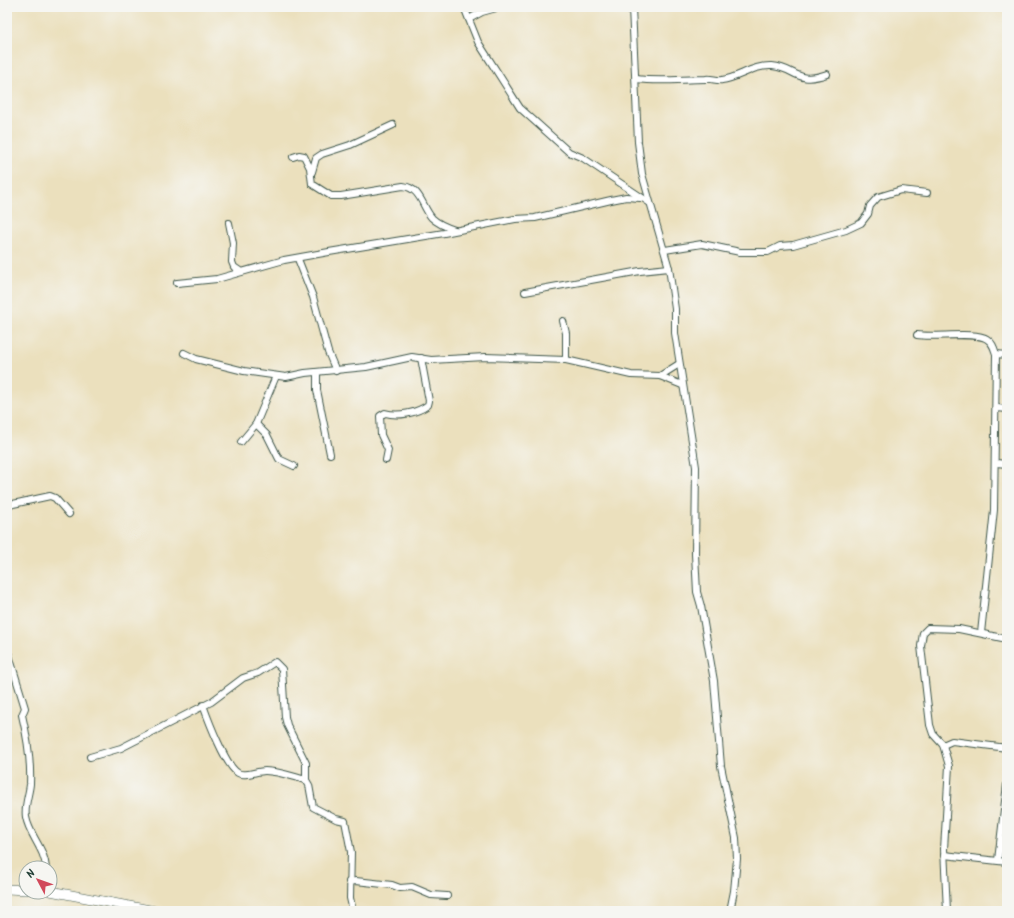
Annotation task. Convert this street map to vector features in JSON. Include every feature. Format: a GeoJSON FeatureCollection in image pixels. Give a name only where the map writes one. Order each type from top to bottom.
{"type":"FeatureCollection","features":[{"type":"Feature","properties":{"kind":"main road"},"geometry":{"type":"LineString","coordinates":[[7,888],[18,889]]}},
{"type":"Feature","properties":{"kind":"main road"},"geometry":{"type":"LineString","coordinates":[[58,893],[155,911]]}},
{"type":"Feature","properties":{"kind":"street"},"geometry":{"type":"LineString","coordinates":[[464,7],[470,26],[478,42],[520,108],[569,152],[583,158],[640,198],[650,203]]}},
{"type":"Feature","properties":{"kind":"street"},"geometry":{"type":"LineString","coordinates":[[469,19],[482,12],[500,7]]}},
{"type":"Feature","properties":{"kind":"street"},"geometry":{"type":"LineString","coordinates":[[632,7],[638,142],[642,174],[669,268],[675,309],[675,333],[679,364],[696,467],[695,554],[697,592],[701,606],[714,681],[721,766],[736,838],[737,865],[730,911]]}},
{"type":"Feature","properties":{"kind":"street"},"geometry":{"type":"LineString","coordinates":[[636,79],[653,81],[708,78],[720,81],[764,66],[777,67],[799,77],[814,78],[827,74]]}},
{"type":"Feature","properties":{"kind":"street"},"geometry":{"type":"LineString","coordinates":[[311,176],[316,158],[322,154],[350,145],[393,125]]}},
{"type":"Feature","properties":{"kind":"street"},"geometry":{"type":"LineString","coordinates":[[293,157],[299,155],[304,156],[314,187],[331,196],[410,187],[420,196],[431,217],[447,228],[456,230]]}},
{"type":"Feature","properties":{"kind":"street"},"geometry":{"type":"LineString","coordinates":[[665,250],[702,244],[740,252],[768,252],[780,246],[793,245],[846,230],[861,223],[868,214],[870,206],[878,198],[901,190],[927,193]]}},
{"type":"Feature","properties":{"kind":"street"},"geometry":{"type":"LineString","coordinates":[[177,283],[217,279],[284,260],[298,259],[328,252],[515,219],[535,218],[626,197],[640,198]]}},
{"type":"Feature","properties":{"kind":"street"},"geometry":{"type":"LineString","coordinates":[[229,223],[233,243],[232,262],[234,267],[240,272]]}},
{"type":"Feature","properties":{"kind":"street"},"geometry":{"type":"LineString","coordinates":[[298,259],[313,297],[328,352],[336,371]]}},
{"type":"Feature","properties":{"kind":"street"},"geometry":{"type":"LineString","coordinates":[[525,292],[640,271],[669,268]]}},
{"type":"Feature","properties":{"kind":"street"},"geometry":{"type":"LineString","coordinates":[[563,321],[566,333],[566,360]]}},
{"type":"Feature","properties":{"kind":"street"},"geometry":{"type":"LineString","coordinates":[[917,335],[930,337],[970,335],[986,338],[994,345],[996,354],[997,408],[994,510],[981,633]]}},
{"type":"Feature","properties":{"kind":"street"},"geometry":{"type":"LineString","coordinates":[[184,353],[196,359],[244,371],[286,377],[305,373],[336,371],[388,363],[412,357],[431,360],[485,357],[566,360],[631,375],[660,376],[682,385]]}},
{"type":"Feature","properties":{"kind":"street"},"geometry":{"type":"LineString","coordinates":[[996,354],[1007,355]]}},
{"type":"Feature","properties":{"kind":"street"},"geometry":{"type":"LineString","coordinates":[[386,460],[388,450],[380,430],[380,416],[385,413],[392,415],[410,412],[428,406],[429,400],[421,358]]}},
{"type":"Feature","properties":{"kind":"street"},"geometry":{"type":"LineString","coordinates":[[660,376],[679,364]]}},
{"type":"Feature","properties":{"kind":"street"},"geometry":{"type":"LineString","coordinates":[[317,372],[318,390],[330,454]]}},
{"type":"Feature","properties":{"kind":"street"},"geometry":{"type":"LineString","coordinates":[[241,442],[256,424],[276,376]]}},
{"type":"Feature","properties":{"kind":"street"},"geometry":{"type":"LineString","coordinates":[[997,408],[1007,409]]}},
{"type":"Feature","properties":{"kind":"street"},"geometry":{"type":"LineString","coordinates":[[256,424],[268,435],[279,459],[294,466]]}},
{"type":"Feature","properties":{"kind":"street"},"geometry":{"type":"LineString","coordinates":[[996,463],[1007,464]]}},
{"type":"Feature","properties":{"kind":"street"},"geometry":{"type":"LineString","coordinates":[[7,507],[13,504],[50,496],[55,498],[69,514]]}},
{"type":"Feature","properties":{"kind":"street"},"geometry":{"type":"LineString","coordinates":[[947,911],[944,856],[949,766],[943,744],[933,734],[930,725],[921,646],[923,633],[928,628],[959,629],[1007,639]]}},
{"type":"Feature","properties":{"kind":"street"},"geometry":{"type":"LineString","coordinates":[[7,649],[25,708],[22,714],[27,733],[30,779],[26,820],[46,860]]}},
{"type":"Feature","properties":{"kind":"street"},"geometry":{"type":"LineString","coordinates":[[90,757],[121,748],[222,696],[243,678],[258,673],[275,662],[282,669],[285,717],[287,725],[306,762],[306,780],[309,785],[313,807],[336,819],[344,821],[351,852],[350,898],[353,911]]}},
{"type":"Feature","properties":{"kind":"street"},"geometry":{"type":"LineString","coordinates":[[203,705],[218,742],[232,767],[238,774],[242,775],[265,771],[306,780]]}},
{"type":"Feature","properties":{"kind":"street"},"geometry":{"type":"LineString","coordinates":[[943,744],[952,741],[1007,748]]}},
{"type":"Feature","properties":{"kind":"street"},"geometry":{"type":"LineString","coordinates":[[998,860],[1007,784]]}},
{"type":"Feature","properties":{"kind":"street"},"geometry":{"type":"LineString","coordinates":[[944,856],[1007,862]]}},
{"type":"Feature","properties":{"kind":"street"},"geometry":{"type":"LineString","coordinates":[[350,882],[356,881],[400,888],[412,887],[431,895],[447,896]]}}]}
